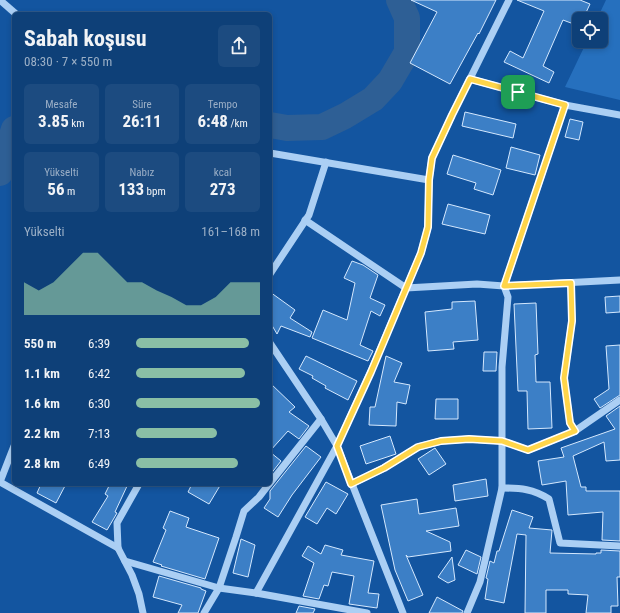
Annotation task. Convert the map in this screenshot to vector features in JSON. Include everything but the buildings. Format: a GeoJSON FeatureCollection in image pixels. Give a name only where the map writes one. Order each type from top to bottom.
{"type":"FeatureCollection","features":[{"type":"Feature","properties":{"kind":"street"},"geometry":{"type":"LineString","coordinates":[[0,0],[14,12]]}},
{"type":"Feature","properties":{"kind":"street"},"geometry":{"type":"LineString","coordinates":[[256,593],[337,446],[371,372],[421,253],[428,227],[429,180],[432,158],[509,0]]}},
{"type":"Feature","properties":{"kind":"street"},"geometry":{"type":"LineString","coordinates":[[470,79],[565,105],[620,115]]}},
{"type":"Feature","properties":{"kind":"street"},"geometry":{"type":"LineString","coordinates":[[469,612],[480,582],[502,488],[502,367],[508,297],[504,286],[565,105]]}},
{"type":"Feature","properties":{"kind":"street"},"geometry":{"type":"LineString","coordinates":[[272,153],[429,180]]}},
{"type":"Feature","properties":{"kind":"street"},"geometry":{"type":"LineString","coordinates":[[272,271],[309,214],[326,162]]}},
{"type":"Feature","properties":{"kind":"street"},"geometry":{"type":"LineString","coordinates":[[305,220],[406,288],[477,284],[504,286],[620,280]]}},
{"type":"Feature","properties":{"kind":"street"},"geometry":{"type":"LineString","coordinates":[[571,283],[572,321],[564,378],[570,423],[575,431]]}},
{"type":"Feature","properties":{"kind":"street"},"geometry":{"type":"LineString","coordinates":[[272,346],[321,419],[337,446],[403,613]]}},
{"type":"Feature","properties":{"kind":"street"},"geometry":{"type":"LineString","coordinates":[[351,484],[384,468],[418,447],[441,441],[469,439],[502,441],[528,450],[575,431],[620,400]]}},
{"type":"Feature","properties":{"kind":"street"},"geometry":{"type":"LineString","coordinates":[[272,481],[321,419]]}},
{"type":"Feature","properties":{"kind":"street"},"geometry":{"type":"LineString","coordinates":[[12,451],[0,482],[118,548]]}},
{"type":"Feature","properties":{"kind":"street"},"geometry":{"type":"LineString","coordinates":[[138,486],[117,523],[118,548],[140,594],[143,613]]}},
{"type":"Feature","properties":{"kind":"street"},"geometry":{"type":"LineString","coordinates":[[204,613],[219,588],[244,511],[268,486]]}},
{"type":"Feature","properties":{"kind":"street"},"geometry":{"type":"LineString","coordinates":[[502,488],[525,488],[539,492],[549,499],[560,543],[620,546]]}},
{"type":"Feature","properties":{"kind":"street"},"geometry":{"type":"LineString","coordinates":[[125,561],[219,588],[256,593],[367,613]]}},
{"type":"Feature","properties":{"kind":"shaded area"},"geometry":{"type":"Polygon","coordinates":[[[606,0],[620,0],[620,100],[565,87],[584,48],[608,48],[608,12],[600,12],[606,0]]]}},
{"type":"Feature","properties":{"kind":"waterway"},"geometry":{"type":"LineString","coordinates":[[272,125],[287,128],[322,127],[345,116],[373,99],[390,81],[407,52],[407,18],[399,0]]}},
{"type":"Feature","properties":{"kind":"waterway"},"geometry":{"type":"LineString","coordinates":[[0,173],[12,135]]}},
{"type":"Feature","properties":{"kind":"route"},"geometry":{"type":"LineString","coordinates":[[470,79],[518,92],[565,105],[504,286],[571,283],[572,321],[566,355],[564,378],[570,423],[575,431],[528,450],[502,441],[469,439],[441,441],[418,447],[384,468],[351,484],[337,446],[371,372],[421,253],[428,227],[429,180],[432,158],[470,79]]}}]}
